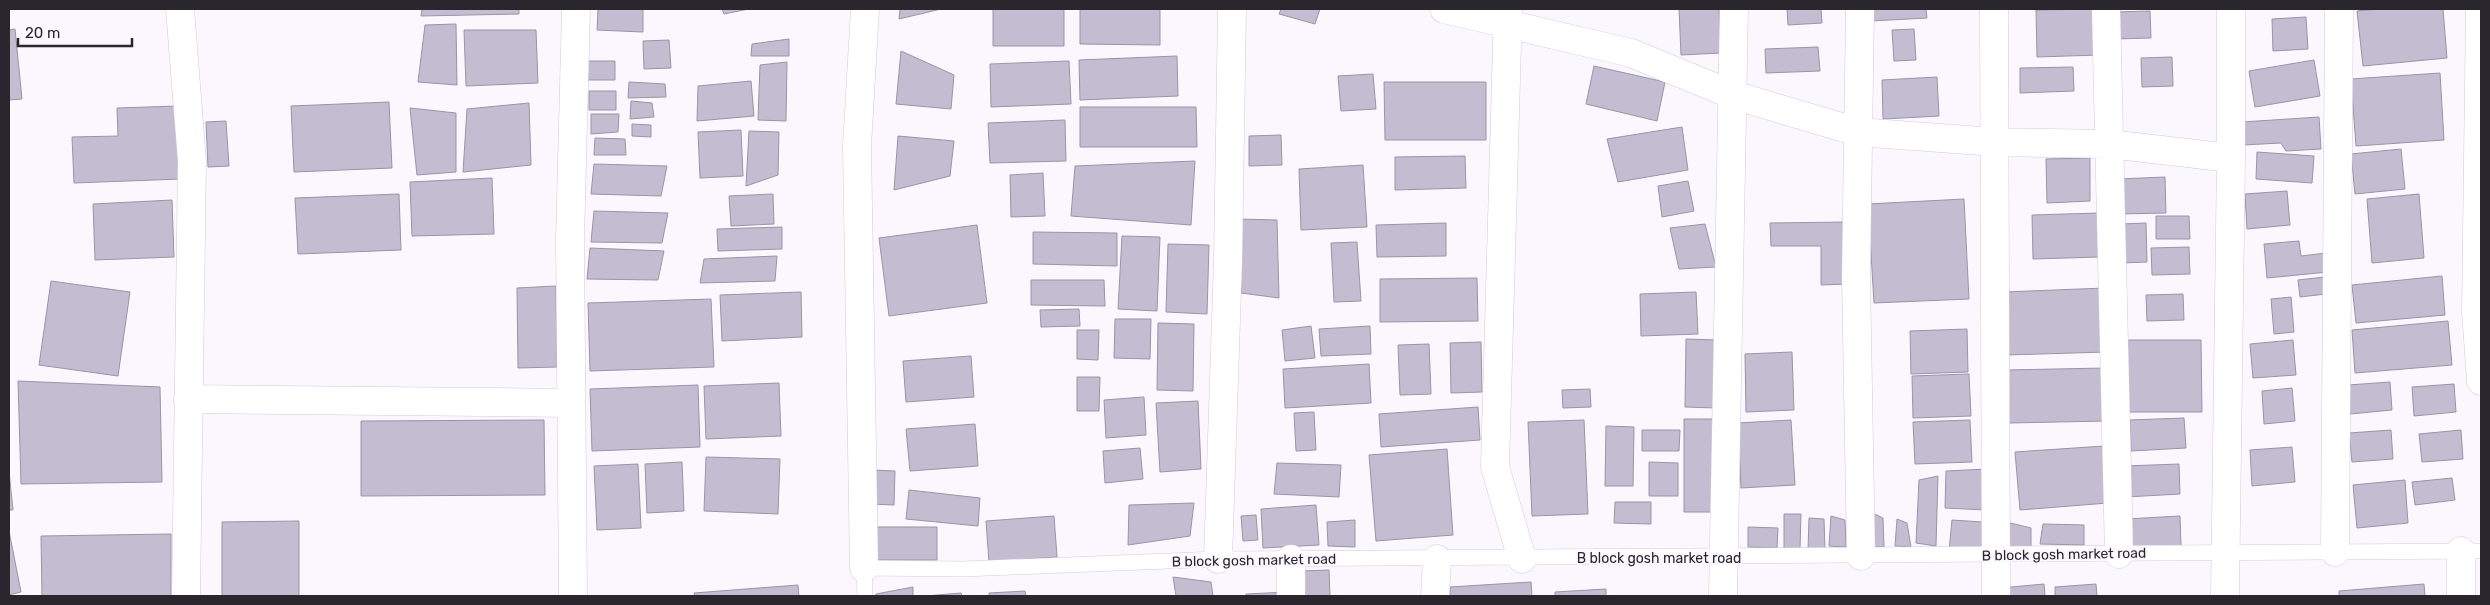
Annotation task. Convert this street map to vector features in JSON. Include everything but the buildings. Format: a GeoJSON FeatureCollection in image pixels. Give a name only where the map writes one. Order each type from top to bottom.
{"type":"FeatureCollection","features":[{"type":"Feature","properties":{"kind":"street"},"geometry":{"type":"LineString","coordinates":[[180,9],[192,161],[186,596]]}},
{"type":"Feature","properties":{"kind":"street"},"geometry":{"type":"LineString","coordinates":[[573,596],[570,240],[576,9]]}},
{"type":"Feature","properties":{"kind":"street"},"geometry":{"type":"LineString","coordinates":[[864,568],[857,146],[865,9]]}},
{"type":"Feature","properties":{"kind":"street"},"geometry":{"type":"LineString","coordinates":[[1218,560],[1228,260],[1232,9]]}},
{"type":"Feature","properties":{"kind":"street"},"geometry":{"type":"LineString","coordinates":[[1444,9],[1507,16],[1631,54],[1733,95],[1858,132],[1995,142],[2109,144],[2231,158]]}},
{"type":"Feature","properties":{"kind":"street"},"geometry":{"type":"LineString","coordinates":[[1723,596],[1734,9]]}},
{"type":"Feature","properties":{"kind":"street"},"geometry":{"type":"LineString","coordinates":[[1860,9],[1856,277],[1860,556]]}},
{"type":"Feature","properties":{"kind":"street"},"geometry":{"type":"LineString","coordinates":[[1994,9],[1996,596]]}},
{"type":"Feature","properties":{"kind":"street"},"geometry":{"type":"LineString","coordinates":[[2106,9],[2119,554]]}},
{"type":"Feature","properties":{"kind":"street"},"geometry":{"type":"LineString","coordinates":[[2225,596],[2224,553],[2231,158],[2231,9]]}},
{"type":"Feature","properties":{"kind":"street"},"geometry":{"type":"LineString","coordinates":[[2335,552],[2339,9]]}},
{"type":"Feature","properties":{"kind":"street"},"geometry":{"type":"LineString","coordinates":[[2480,9],[2476,311],[2481,381]]}},
{"type":"Feature","properties":{"kind":"street"},"geometry":{"type":"LineString","coordinates":[[1507,16],[1495,467],[1522,559]]}},
{"type":"Feature","properties":{"kind":"street"},"geometry":{"type":"LineString","coordinates":[[188,399],[571,403]]}},
{"type":"Feature","properties":{"kind":"street"},"geometry":{"type":"LineString","coordinates":[[2461,596],[2471,551]]}},
{"type":"Feature","properties":{"kind":"street"},"geometry":{"type":"LineString","coordinates":[[1291,559],[1291,596]]}},
{"type":"Feature","properties":{"kind":"street"},"geometry":{"type":"LineString","coordinates":[[1435,596],[1437,559]]}},
{"type":"Feature","properties":{"kind":"lane","name":"B block gosh market road"},"geometry":{"type":"LineString","coordinates":[[864,568],[963,569],[1291,559],[1522,559],[2471,551]]}},
{"type":"Feature","properties":{"kind":"lane"},"geometry":{"type":"LineString","coordinates":[[864,568],[864,596]]}}]}
